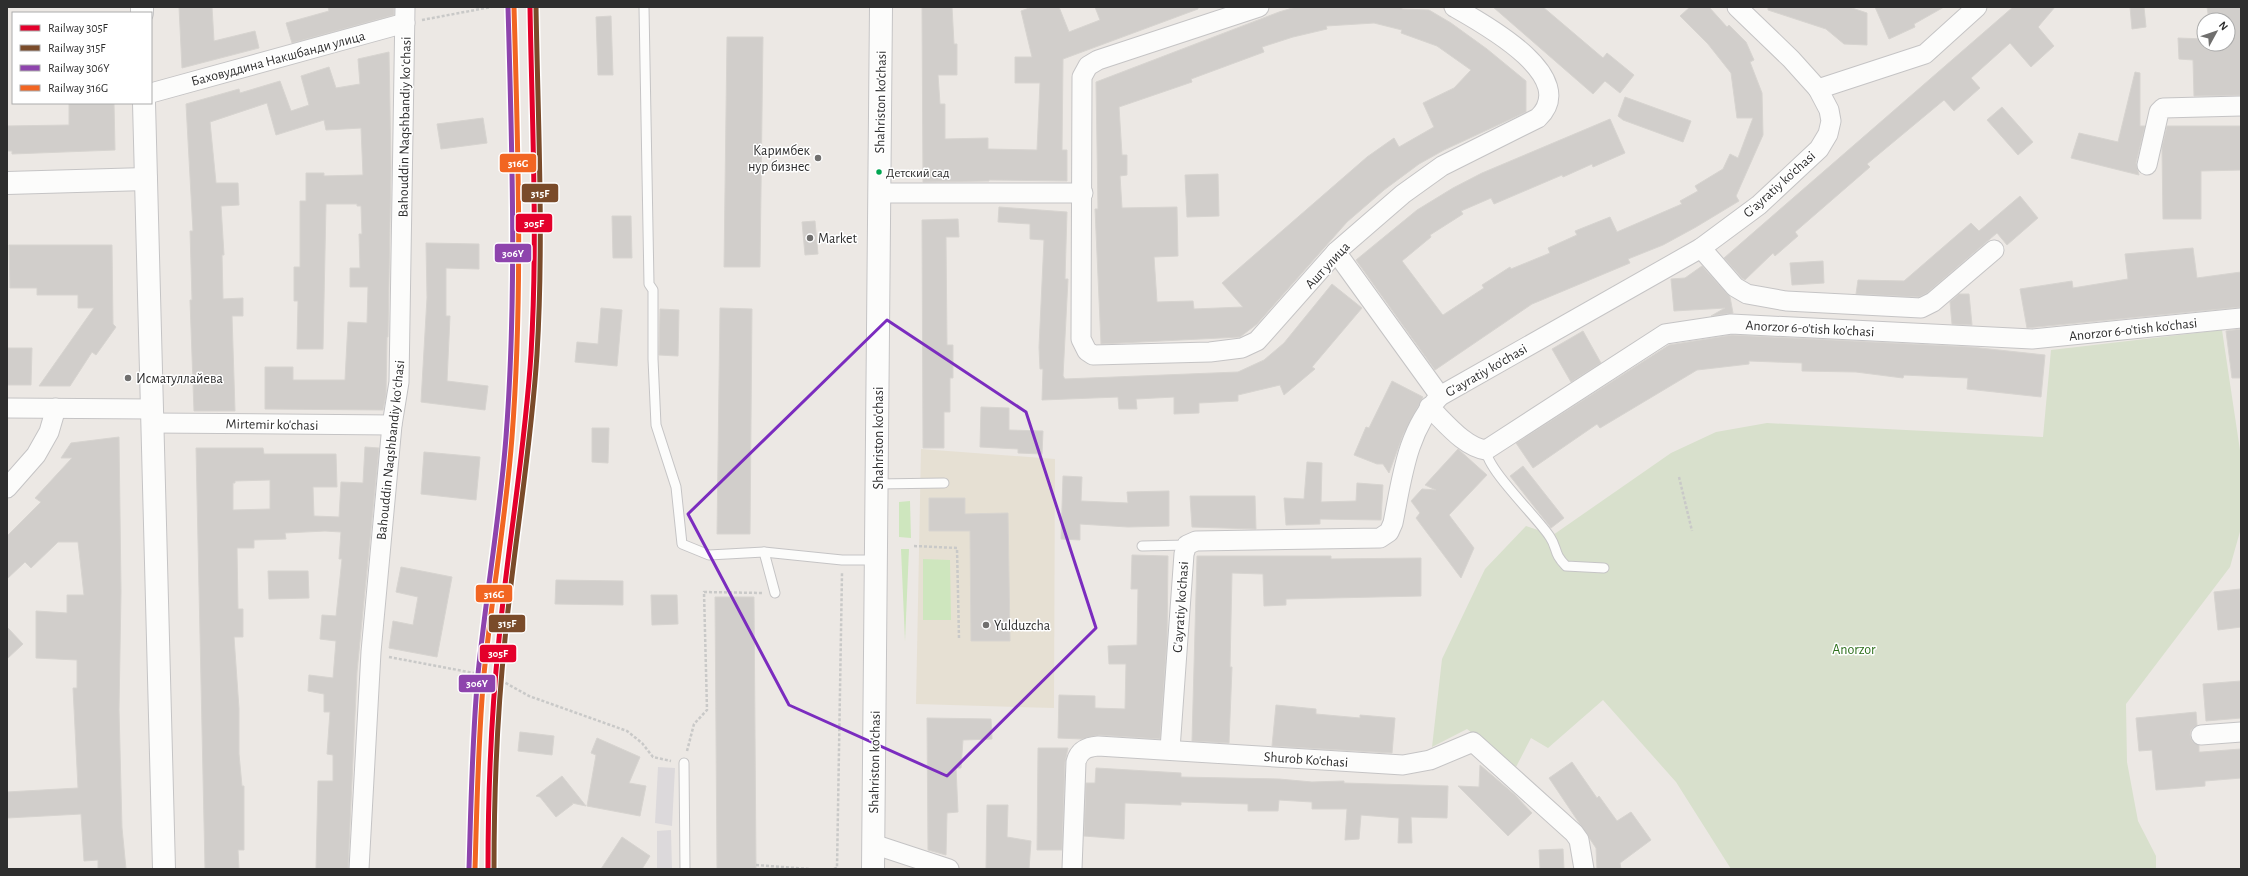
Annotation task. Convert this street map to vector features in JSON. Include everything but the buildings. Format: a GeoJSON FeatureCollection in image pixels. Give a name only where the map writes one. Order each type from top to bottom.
{"type":"FeatureCollection","features":[{"type":"Feature","properties":{"kind":"street","name":"Shahriston ko'chasi"},"geometry":{"type":"LineString","coordinates":[[873,869],[881,7]]}},
{"type":"Feature","properties":{"kind":"street"},"geometry":{"type":"LineString","coordinates":[[879,193],[1082,193],[1082,77],[1088,66],[1098,60],[1259,7]]}},
{"type":"Feature","properties":{"kind":"street","name":"Ашт улица"},"geometry":{"type":"LineString","coordinates":[[1082,193],[1081,339],[1087,351],[1099,356],[1210,352],[1242,348],[1256,341],[1268,330],[1336,252],[1403,194],[1435,171],[1538,118],[1545,111],[1550,93],[1544,76],[1514,46],[1484,24],[1454,7]]}},
{"type":"Feature","properties":{"kind":"street","name":"G'ayratiy ko'chasi"},"geometry":{"type":"LineString","coordinates":[[1170,750],[1184,554],[1187,545],[1196,541],[1380,538],[1389,532],[1393,523],[1407,454],[1416,431],[1435,401],[1701,248],[1760,205],[1819,148],[1828,134],[1831,121],[1829,110],[1818,89],[1791,59],[1737,7]]}},
{"type":"Feature","properties":{"kind":"street"},"geometry":{"type":"LineString","coordinates":[[1818,89],[1925,54],[1977,7]]}},
{"type":"Feature","properties":{"kind":"street","name":"Баховуддина Накшбанди улица"},"geometry":{"type":"LineString","coordinates":[[152,93],[405,15]]}},
{"type":"Feature","properties":{"kind":"street","name":"Bahouddin Naqshbandiy koʻchasi"},"geometry":{"type":"LineString","coordinates":[[360,869],[371,652],[392,425],[400,382],[405,15]]}},
{"type":"Feature","properties":{"kind":"street"},"geometry":{"type":"LineString","coordinates":[[144,104],[164,869]]}},
{"type":"Feature","properties":{"kind":"street"},"geometry":{"type":"LineString","coordinates":[[2147,165],[2159,112],[2163,108],[2241,106]]}},
{"type":"Feature","properties":{"kind":"street"},"geometry":{"type":"LineString","coordinates":[[7,183],[146,179]]}},
{"type":"Feature","properties":{"kind":"street"},"geometry":{"type":"LineString","coordinates":[[1701,248],[1735,287],[1747,294],[1786,300],[1920,308],[1933,302],[1994,250]]}},
{"type":"Feature","properties":{"kind":"street"},"geometry":{"type":"LineString","coordinates":[[1336,252],[1435,401],[1468,444],[1476,449],[1486,450]]}},
{"type":"Feature","properties":{"kind":"street","name":"Anorzor 6-o'tish ko'chasi"},"geometry":{"type":"LineString","coordinates":[[1486,450],[1665,334],[1731,324],[2032,339],[2241,318]]}},
{"type":"Feature","properties":{"kind":"street","name":"Mirtemir ko'chasi"},"geometry":{"type":"LineString","coordinates":[[7,408],[56,408],[152,416],[392,425]]}},
{"type":"Feature","properties":{"kind":"street"},"geometry":{"type":"LineString","coordinates":[[7,488],[36,455],[48,432],[56,408]]}},
{"type":"Feature","properties":{"kind":"street"},"geometry":{"type":"LineString","coordinates":[[2201,735],[2241,732]]}},
{"type":"Feature","properties":{"kind":"street","name":"Shurob Ko'chasi"},"geometry":{"type":"LineString","coordinates":[[1072,869],[1078,756],[1088,747],[1098,746],[1170,750],[1403,766],[1430,760],[1473,742],[1574,832],[1579,840],[1584,869]]}},
{"type":"Feature","properties":{"kind":"street"},"geometry":{"type":"LineString","coordinates":[[873,844],[949,869]]}},
{"type":"Feature","properties":{"kind":"lane"},"geometry":{"type":"LineString","coordinates":[[644,7],[649,284],[653,290],[652,358],[656,425],[676,487],[682,544],[709,555],[764,552],[842,560],[877,560]]}},
{"type":"Feature","properties":{"kind":"lane"},"geometry":{"type":"LineString","coordinates":[[1486,450],[1486,456],[1499,474],[1551,538],[1557,557],[1566,566],[1604,568]]}},
{"type":"Feature","properties":{"kind":"lane"},"geometry":{"type":"LineString","coordinates":[[877,484],[944,483]]}},
{"type":"Feature","properties":{"kind":"lane"},"geometry":{"type":"LineString","coordinates":[[1142,546],[1187,545]]}},
{"type":"Feature","properties":{"kind":"lane"},"geometry":{"type":"LineString","coordinates":[[764,552],[775,593]]}},
{"type":"Feature","properties":{"kind":"lane"},"geometry":{"type":"LineString","coordinates":[[684,763],[684,869]]}},
{"type":"Feature","properties":{"kind":"path"},"geometry":{"type":"LineString","coordinates":[[405,15],[491,7]]}},
{"type":"Feature","properties":{"kind":"path"},"geometry":{"type":"LineString","coordinates":[[1680,477],[1692,531]]}},
{"type":"Feature","properties":{"kind":"path"},"geometry":{"type":"LineString","coordinates":[[914,546],[957,548],[959,638]]}},
{"type":"Feature","properties":{"kind":"path"},"geometry":{"type":"LineString","coordinates":[[834,869],[837,868],[842,560]]}},
{"type":"Feature","properties":{"kind":"path"},"geometry":{"type":"LineString","coordinates":[[371,652],[415,663],[495,677],[529,696],[627,731],[642,743],[653,757],[684,763],[694,724],[707,710],[704,592],[775,593]]}},
{"type":"Feature","properties":{"kind":"path"},"geometry":{"type":"LineString","coordinates":[[756,865],[809,869]]}},
{"type":"Feature","properties":{"kind":"highlighted area"},"geometry":{"type":"Polygon","coordinates":[[[887,320],[1026,412],[1096,628],[947,776],[789,705],[688,514],[887,320]]]}},
{"type":"Feature","properties":{"kind":"shaded area","name":"Yulduzcha"},"geometry":{"type":"Polygon","coordinates":[[[921,449],[1055,459],[1054,708],[916,704],[921,449]]]}},
{"type":"Feature","properties":{"kind":"shaded area"},"geometry":{"type":"Polygon","coordinates":[[[658,767],[675,768],[672,826],[655,823],[658,767]]]}},
{"type":"Feature","properties":{"kind":"shaded area"},"geometry":{"type":"Polygon","coordinates":[[[671,830],[672,869],[657,869],[657,831],[671,830]]]}},
{"type":"Feature","properties":{"kind":"green space","name":"Anorzor"},"geometry":{"type":"Polygon","coordinates":[[[2222,330],[2241,457],[2241,528],[2230,567],[2126,704],[2127,762],[2138,821],[2156,856],[2156,869],[1731,869],[1676,782],[1603,700],[1548,748],[1531,738],[1516,767],[1467,729],[1432,747],[1442,659],[1485,569],[1526,526],[1553,535],[1671,453],[1716,432],[1767,423],[2043,437],[2051,350],[2222,330]]]}},
{"type":"Feature","properties":{"kind":"green space"},"geometry":{"type":"Polygon","coordinates":[[[910,501],[911,538],[899,537],[899,502],[910,501]]]}},
{"type":"Feature","properties":{"kind":"green space"},"geometry":{"type":"Polygon","coordinates":[[[901,549],[909,549],[905,641],[901,549]]]}},
{"type":"Feature","properties":{"kind":"green space"},"geometry":{"type":"Polygon","coordinates":[[[923,559],[950,560],[951,620],[923,620],[923,559]]]}},
{"type":"Feature","properties":{"kind":"rail line","name":"306Y"},"geometry":{"type":"LineString","coordinates":[[469,869],[476,698],[506,437],[512,330],[513,222],[508,7]]}},
{"type":"Feature","properties":{"kind":"rail line","name":"316G"},"geometry":{"type":"LineString","coordinates":[[475,869],[482,698],[512,437],[518,330],[519,222],[514,7]]}},
{"type":"Feature","properties":{"kind":"rail line","name":"305F"},"geometry":{"type":"LineString","coordinates":[[488,869],[490,754],[496,668],[525,426],[531,354],[534,224],[530,7]]}},
{"type":"Feature","properties":{"kind":"rail line","name":"315F"},"geometry":{"type":"LineString","coordinates":[[494,869],[496,754],[502,668],[531,426],[537,354],[540,224],[536,7]]}},
{"type":"Feature","properties":{"kind":"place","name":"Каримбек нур бизнес"},"geometry":{"type":"Point","coordinates":[818,158]}},
{"type":"Feature","properties":{"kind":"place","name":"Детский сад"},"geometry":{"type":"Point","coordinates":[879,172]}},
{"type":"Feature","properties":{"kind":"place","name":"Market"},"geometry":{"type":"Point","coordinates":[810,238]}},
{"type":"Feature","properties":{"kind":"place","name":"Исматуллайева"},"geometry":{"type":"Point","coordinates":[128,378]}},
{"type":"Feature","properties":{"kind":"place","name":"Yulduzcha"},"geometry":{"type":"Point","coordinates":[986,625]}}]}
